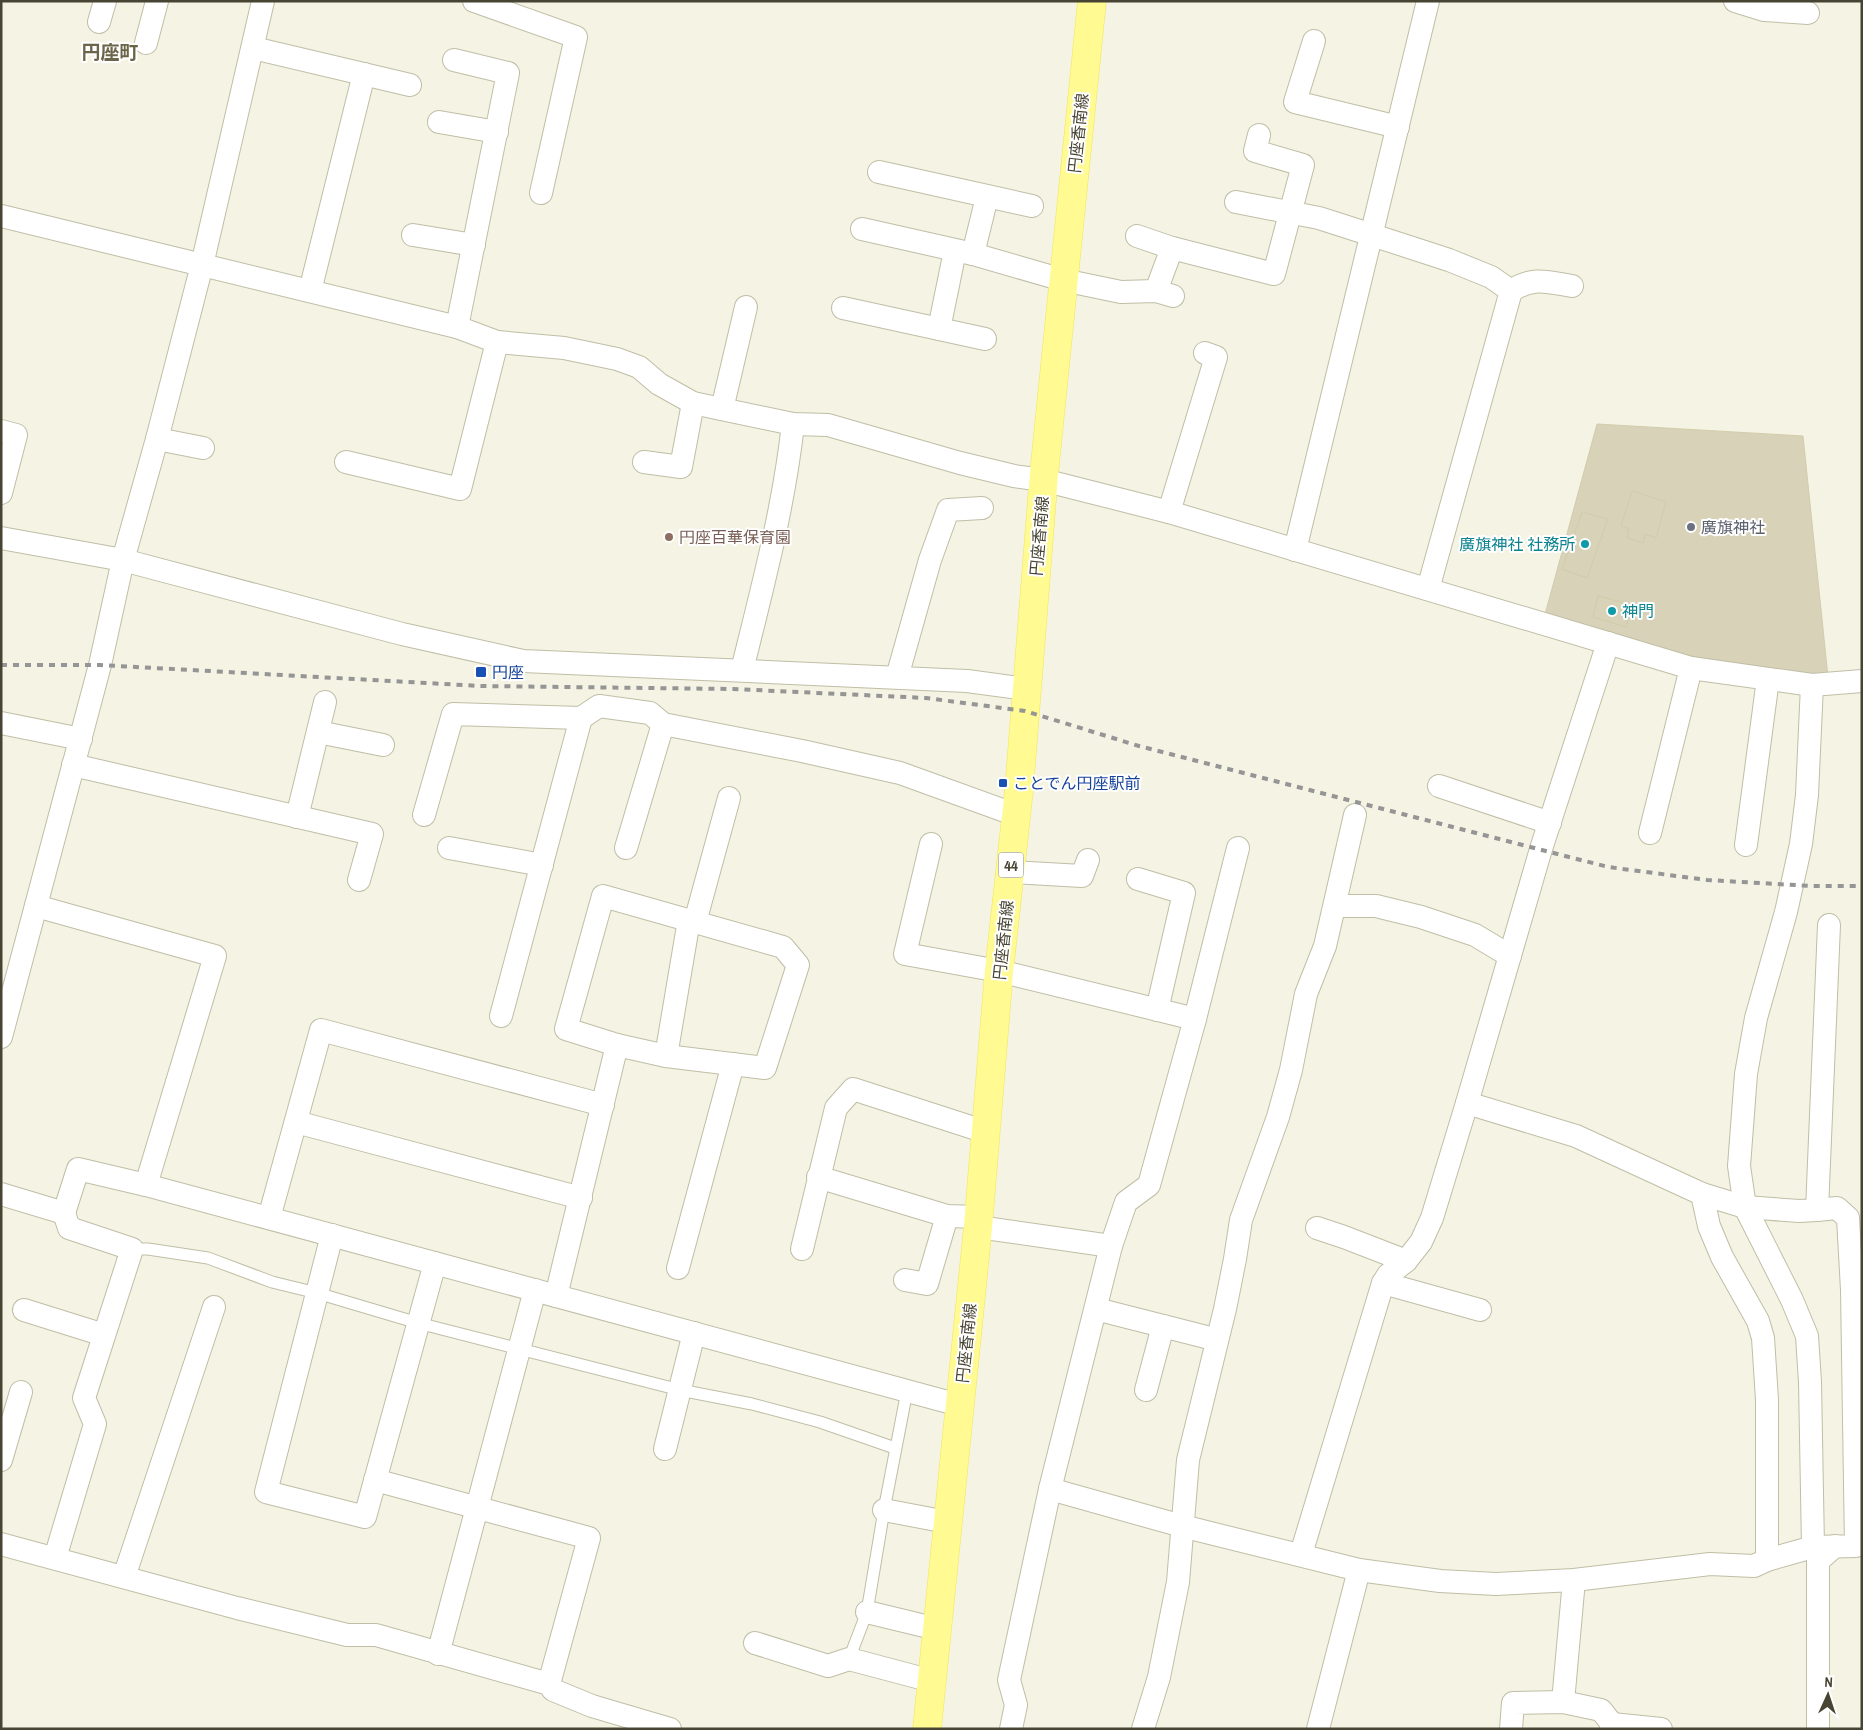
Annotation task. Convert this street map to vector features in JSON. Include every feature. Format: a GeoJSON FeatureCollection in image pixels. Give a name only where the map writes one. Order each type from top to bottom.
{"type":"FeatureCollection","features":[{"type":"Feature","properties":{"kind":"main road","name":"円座香南線"},"geometry":{"type":"LineString","coordinates":[[927,1729],[979,1222],[1000,971],[1027,689],[1043,480],[1092,1]]}},
{"type":"Feature","properties":{"kind":"street"},"geometry":{"type":"LineString","coordinates":[[146,42],[157,1]]}},
{"type":"Feature","properties":{"kind":"street"},"geometry":{"type":"LineString","coordinates":[[3,1022],[74,765],[100,665],[123,560],[157,440],[202,265],[263,1]]}},
{"type":"Feature","properties":{"kind":"street"},"geometry":{"type":"LineString","coordinates":[[474,1],[576,37],[541,193]]}},
{"type":"Feature","properties":{"kind":"street"},"geometry":{"type":"LineString","coordinates":[[1295,550],[1428,1]]}},
{"type":"Feature","properties":{"kind":"street"},"geometry":{"type":"LineString","coordinates":[[1736,1],[1764,10],[1808,13]]}},
{"type":"Feature","properties":{"kind":"street"},"geometry":{"type":"LineString","coordinates":[[1314,40],[1295,102],[1398,127]]}},
{"type":"Feature","properties":{"kind":"street"},"geometry":{"type":"LineString","coordinates":[[253,48],[410,84]]}},
{"type":"Feature","properties":{"kind":"street"},"geometry":{"type":"LineString","coordinates":[[454,60],[508,73],[457,327]]}},
{"type":"Feature","properties":{"kind":"street"},"geometry":{"type":"LineString","coordinates":[[310,291],[364,74]]}},
{"type":"Feature","properties":{"kind":"street"},"geometry":{"type":"LineString","coordinates":[[439,122],[496,132]]}},
{"type":"Feature","properties":{"kind":"street"},"geometry":{"type":"LineString","coordinates":[[1138,236],[1172,248],[1274,274],[1303,165],[1255,151],[1259,135]]}},
{"type":"Feature","properties":{"kind":"street"},"geometry":{"type":"LineString","coordinates":[[879,172],[1032,206]]}},
{"type":"Feature","properties":{"kind":"street"},"geometry":{"type":"LineString","coordinates":[[939,329],[964,252],[987,197]]}},
{"type":"Feature","properties":{"kind":"street"},"geometry":{"type":"LineString","coordinates":[[1236,202],[1289,214],[1319,218],[1449,260],[1492,277],[1511,290]]}},
{"type":"Feature","properties":{"kind":"street"},"geometry":{"type":"LineString","coordinates":[[1,216],[457,327],[497,342],[564,348],[617,359],[639,367],[659,384],[694,403],[793,424],[828,425],[1014,476],[1043,480],[1169,512],[1691,668],[1812,685],[1862,681]]}},
{"type":"Feature","properties":{"kind":"street"},"geometry":{"type":"LineString","coordinates":[[862,229],[964,252],[1063,280],[1122,292],[1164,293],[1172,248]]}},
{"type":"Feature","properties":{"kind":"street"},"geometry":{"type":"LineString","coordinates":[[413,235],[474,245]]}},
{"type":"Feature","properties":{"kind":"street"},"geometry":{"type":"LineString","coordinates":[[1428,589],[1511,290],[1523,283],[1540,281],[1572,286]]}},
{"type":"Feature","properties":{"kind":"street"},"geometry":{"type":"LineString","coordinates":[[722,409],[746,307]]}},
{"type":"Feature","properties":{"kind":"street"},"geometry":{"type":"LineString","coordinates":[[843,308],[984,339]]}},
{"type":"Feature","properties":{"kind":"street"},"geometry":{"type":"LineString","coordinates":[[346,462],[460,489],[497,342]]}},
{"type":"Feature","properties":{"kind":"street"},"geometry":{"type":"LineString","coordinates":[[1169,512],[1216,356],[1205,353]]}},
{"type":"Feature","properties":{"kind":"street"},"geometry":{"type":"LineString","coordinates":[[644,462],[681,467],[694,403]]}},
{"type":"Feature","properties":{"kind":"street"},"geometry":{"type":"LineString","coordinates":[[742,670],[779,516],[788,472],[793,424]]}},
{"type":"Feature","properties":{"kind":"street"},"geometry":{"type":"LineString","coordinates":[[1,431],[16,435],[1,493]]}},
{"type":"Feature","properties":{"kind":"street"},"geometry":{"type":"LineString","coordinates":[[157,440],[203,448]]}},
{"type":"Feature","properties":{"kind":"street"},"geometry":{"type":"LineString","coordinates":[[898,677],[930,560],[948,510],[982,508]]}},
{"type":"Feature","properties":{"kind":"street"},"geometry":{"type":"LineString","coordinates":[[1,538],[123,560],[402,634],[523,661],[898,677],[967,681],[1027,689]]}},
{"type":"Feature","properties":{"kind":"street"},"geometry":{"type":"LineString","coordinates":[[1301,1554],[1382,1283],[1406,1261],[1421,1242],[1432,1218],[1468,1103],[1550,823],[1608,644]]}},
{"type":"Feature","properties":{"kind":"street"},"geometry":{"type":"LineString","coordinates":[[1650,833],[1691,668]]}},
{"type":"Feature","properties":{"kind":"street"},"geometry":{"type":"LineString","coordinates":[[1746,845],[1768,679]]}},
{"type":"Feature","properties":{"kind":"street"},"geometry":{"type":"LineString","coordinates":[[1812,685],[1807,795],[1801,844],[1786,912],[1756,1018],[1746,1074],[1739,1166],[1745,1207],[1792,1300],[1807,1336],[1824,1546],[1818,1561],[1818,1729]]}},
{"type":"Feature","properties":{"kind":"street"},"geometry":{"type":"LineString","coordinates":[[297,817],[325,702]]}},
{"type":"Feature","properties":{"kind":"street"},"geometry":{"type":"LineString","coordinates":[[424,815],[453,714],[581,718],[598,706],[650,713],[663,724],[900,773],[1016,815]]}},
{"type":"Feature","properties":{"kind":"street"},"geometry":{"type":"LineString","coordinates":[[501,1016],[581,718]]}},
{"type":"Feature","properties":{"kind":"street"},"geometry":{"type":"LineString","coordinates":[[1,723],[80,739]]}},
{"type":"Feature","properties":{"kind":"street"},"geometry":{"type":"LineString","coordinates":[[626,848],[663,724]]}},
{"type":"Feature","properties":{"kind":"street"},"geometry":{"type":"LineString","coordinates":[[318,732],[383,745]]}},
{"type":"Feature","properties":{"kind":"street"},"geometry":{"type":"LineString","coordinates":[[74,765],[372,834],[359,880]]}},
{"type":"Feature","properties":{"kind":"street"},"geometry":{"type":"LineString","coordinates":[[1439,786],[1550,823]]}},
{"type":"Feature","properties":{"kind":"street"},"geometry":{"type":"LineString","coordinates":[[666,1056],[692,921],[729,798]]}},
{"type":"Feature","properties":{"kind":"street"},"geometry":{"type":"LineString","coordinates":[[1144,1729],[1159,1677],[1167,1640],[1181,1555],[1188,1460],[1225,1309],[1241,1220],[1278,1117],[1291,1070],[1306,994],[1325,946],[1355,814]]}},
{"type":"Feature","properties":{"kind":"street"},"geometry":{"type":"LineString","coordinates":[[931,844],[905,954],[1000,971],[1195,1019]]}},
{"type":"Feature","properties":{"kind":"street"},"geometry":{"type":"LineString","coordinates":[[449,848],[542,865]]}},
{"type":"Feature","properties":{"kind":"street"},"geometry":{"type":"LineString","coordinates":[[1011,1729],[1016,1705],[1009,1680],[1050,1489],[1111,1246],[1126,1202],[1149,1185],[1195,1019],[1238,848]]}},
{"type":"Feature","properties":{"kind":"street"},"geometry":{"type":"LineString","coordinates":[[1010,872],[1082,876],[1088,860]]}},
{"type":"Feature","properties":{"kind":"street"},"geometry":{"type":"LineString","coordinates":[[1138,879],[1184,893],[1157,1010]]}},
{"type":"Feature","properties":{"kind":"street"},"geometry":{"type":"LineString","coordinates":[[604,896],[692,921],[783,947],[798,965],[765,1068],[666,1056],[617,1045],[566,1029],[604,896]]}},
{"type":"Feature","properties":{"kind":"street"},"geometry":{"type":"LineString","coordinates":[[36,906],[215,956],[146,1185]]}},
{"type":"Feature","properties":{"kind":"street"},"geometry":{"type":"LineString","coordinates":[[1335,906],[1376,906],[1421,916],[1476,935],[1510,956]]}},
{"type":"Feature","properties":{"kind":"street"},"geometry":{"type":"LineString","coordinates":[[1817,1210],[1830,925]]}},
{"type":"Feature","properties":{"kind":"street"},"geometry":{"type":"LineString","coordinates":[[269,1218],[321,1030],[603,1105]]}},
{"type":"Feature","properties":{"kind":"street"},"geometry":{"type":"LineString","coordinates":[[556,1296],[617,1045]]}},
{"type":"Feature","properties":{"kind":"street"},"geometry":{"type":"LineString","coordinates":[[678,1268],[733,1064]]}},
{"type":"Feature","properties":{"kind":"street"},"geometry":{"type":"LineString","coordinates":[[802,1249],[836,1108],[853,1089],[986,1132]]}},
{"type":"Feature","properties":{"kind":"street"},"geometry":{"type":"LineString","coordinates":[[1050,1489],[1182,1526],[1301,1554],[1359,1570],[1440,1581],[1496,1584],[1574,1580],[1710,1564],[1754,1566],[1767,1560],[1824,1546],[1856,1546],[1852,1290],[1848,1218],[1837,1208],[1799,1211],[1745,1207],[1702,1194],[1576,1136],[1468,1103]]}},
{"type":"Feature","properties":{"kind":"street"},"geometry":{"type":"LineString","coordinates":[[296,1122],[580,1198]]}},
{"type":"Feature","properties":{"kind":"street"},"geometry":{"type":"LineString","coordinates":[[55,1558],[95,1424],[84,1398],[132,1249],[68,1228],[64,1213],[78,1169],[146,1185],[959,1404]]}},
{"type":"Feature","properties":{"kind":"street"},"geometry":{"type":"LineString","coordinates":[[818,1177],[947,1216],[1111,1246]]}},
{"type":"Feature","properties":{"kind":"street"},"geometry":{"type":"LineString","coordinates":[[1,1194],[64,1213]]}},
{"type":"Feature","properties":{"kind":"street"},"geometry":{"type":"LineString","coordinates":[[1702,1194],[1709,1226],[1722,1257],[1758,1321],[1763,1338],[1768,1427],[1767,1560]]}},
{"type":"Feature","properties":{"kind":"street"},"geometry":{"type":"LineString","coordinates":[[905,1280],[927,1284],[947,1216]]}},
{"type":"Feature","properties":{"kind":"street"},"geometry":{"type":"LineString","coordinates":[[1317,1228],[1344,1236],[1406,1261]]}},
{"type":"Feature","properties":{"kind":"street"},"geometry":{"type":"LineString","coordinates":[[332,1235],[266,1492],[365,1517],[434,1263]]}},
{"type":"Feature","properties":{"kind":"street"},"geometry":{"type":"LineString","coordinates":[[1382,1283],[1480,1310]]}},
{"type":"Feature","properties":{"kind":"street"},"geometry":{"type":"LineString","coordinates":[[438,1654],[535,1290]]}},
{"type":"Feature","properties":{"kind":"street"},"geometry":{"type":"LineString","coordinates":[[124,1577],[214,1307]]}},
{"type":"Feature","properties":{"kind":"street"},"geometry":{"type":"LineString","coordinates":[[1096,1309],[1206,1337]]}},
{"type":"Feature","properties":{"kind":"street"},"geometry":{"type":"LineString","coordinates":[[24,1310],[104,1334]]}},
{"type":"Feature","properties":{"kind":"street"},"geometry":{"type":"LineString","coordinates":[[1146,1390],[1163,1326]]}},
{"type":"Feature","properties":{"kind":"street"},"geometry":{"type":"LineString","coordinates":[[665,1449],[694,1333]]}},
{"type":"Feature","properties":{"kind":"street"},"geometry":{"type":"LineString","coordinates":[[1,1460],[20,1392]]}},
{"type":"Feature","properties":{"kind":"street"},"geometry":{"type":"LineString","coordinates":[[375,1480],[589,1538],[549,1684]]}},
{"type":"Feature","properties":{"kind":"street"},"geometry":{"type":"LineString","coordinates":[[884,1510],[947,1522]]}},
{"type":"Feature","properties":{"kind":"street"},"geometry":{"type":"LineString","coordinates":[[1,1544],[237,1608],[347,1635],[376,1635],[549,1684],[553,1690],[592,1706],[670,1729]]}},
{"type":"Feature","properties":{"kind":"street"},"geometry":{"type":"LineString","coordinates":[[1318,1729],[1359,1570]]}},
{"type":"Feature","properties":{"kind":"street"},"geometry":{"type":"LineString","coordinates":[[1563,1702],[1574,1580]]}},
{"type":"Feature","properties":{"kind":"street"},"geometry":{"type":"LineString","coordinates":[[867,1612],[937,1629]]}},
{"type":"Feature","properties":{"kind":"street"},"geometry":{"type":"LineString","coordinates":[[755,1643],[828,1666],[849,1659],[932,1681]]}},
{"type":"Feature","properties":{"kind":"street"},"geometry":{"type":"LineString","coordinates":[[1510,1729],[1513,1703],[1563,1702],[1601,1710],[1612,1727],[1661,1729]]}},
{"type":"Feature","properties":{"kind":"lane"},"geometry":{"type":"LineString","coordinates":[[132,1249],[148,1249],[208,1258],[272,1282],[317,1293],[418,1323],[680,1390],[752,1404],[820,1422],[895,1448]]}},
{"type":"Feature","properties":{"kind":"lane"},"geometry":{"type":"LineString","coordinates":[[849,1659],[867,1612],[895,1448],[907,1391]]}},
{"type":"Feature","properties":{"kind":"building","name":"廣旗神社"},"geometry":{"type":"Polygon","coordinates":[[[1597,424],[1803,436],[1828,677],[1708,663],[1544,618],[1597,424]]]}},
{"type":"Feature","properties":{"kind":"building"},"geometry":{"type":"Polygon","coordinates":[[[1632,491],[1666,502],[1656,538],[1645,534],[1643,543],[1627,538],[1629,529],[1621,526],[1632,491]]]}},
{"type":"Feature","properties":{"kind":"building","name":"廣旗神社 社務所"},"geometry":{"type":"Polygon","coordinates":[[[1582,512],[1608,519],[1587,578],[1562,569],[1582,512]]]}},
{"type":"Feature","properties":{"kind":"building","name":"神門"},"geometry":{"type":"Polygon","coordinates":[[[1598,596],[1632,605],[1626,627],[1593,617],[1598,596]]]}},
{"type":"Feature","properties":{"kind":"railway"},"geometry":{"type":"LineString","coordinates":[[1,665],[100,665],[481,686],[733,689],[926,698],[1025,711],[1139,746],[1608,867],[1707,880],[1812,886],[1862,886]]}},
{"type":"Feature","properties":{"kind":"place","name":"廣旗神社"},"geometry":{"type":"Point","coordinates":[1691,527]}},
{"type":"Feature","properties":{"kind":"place","name":"円座百華保育園"},"geometry":{"type":"Point","coordinates":[669,537]}},
{"type":"Feature","properties":{"kind":"place","name":"廣旗神社 社務所"},"geometry":{"type":"Point","coordinates":[1585,544]}},
{"type":"Feature","properties":{"kind":"place","name":"神門"},"geometry":{"type":"Point","coordinates":[1612,611]}},
{"type":"Feature","properties":{"kind":"place","name":"円座"},"geometry":{"type":"Point","coordinates":[481,672]}},
{"type":"Feature","properties":{"kind":"place","name":"ことでん円座駅前"},"geometry":{"type":"Point","coordinates":[1003,783]}},
{"type":"Feature","properties":{"kind":"district","name":"円座町"},"geometry":{"type":"Point","coordinates":[110,52]}}]}
